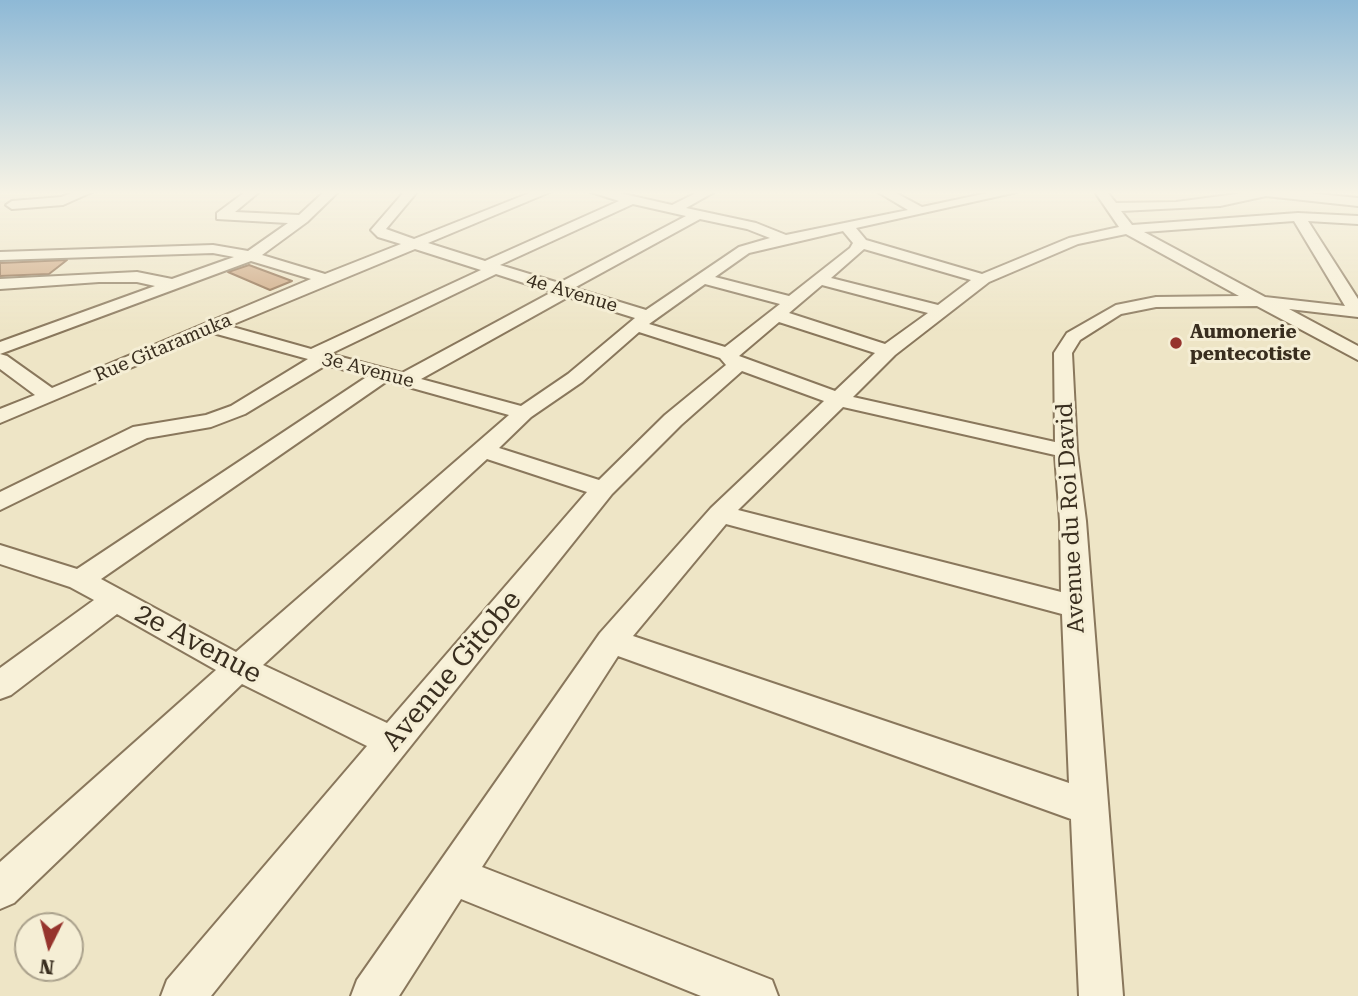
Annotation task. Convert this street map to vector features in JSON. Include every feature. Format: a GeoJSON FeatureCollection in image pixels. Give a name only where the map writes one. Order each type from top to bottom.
{"type":"FeatureCollection","features":[{"type":"Feature","properties":{"kind":"street"},"geometry":{"type":"LineString","coordinates":[[0,348],[251,256],[275,238]]}},
{"type":"Feature","properties":{"kind":"street","name":"4e Avenue"},"geometry":{"type":"LineString","coordinates":[[398,238],[562,291],[840,400],[1066,451]]}},
{"type":"Feature","properties":{"kind":"street","name":"Rue Gitaramuka"},"geometry":{"type":"LineString","coordinates":[[0,416],[326,279],[431,238]]}},
{"type":"Feature","properties":{"kind":"street"},"geometry":{"type":"LineString","coordinates":[[0,502],[141,432],[211,421],[238,410],[318,357],[552,238]]}},
{"type":"Feature","properties":{"kind":"street"},"geometry":{"type":"LineString","coordinates":[[80,580],[393,377],[562,291],[655,238]]}},
{"type":"Feature","properties":{"kind":"street"},"geometry":{"type":"LineString","coordinates":[[0,889],[239,668],[524,413],[575,377],[641,320],[744,250],[787,240],[807,238]]}},
{"type":"Feature","properties":{"kind":"street","name":"Avenue Gitobe"},"geometry":{"type":"LineString","coordinates":[[183,996],[603,489],[776,315],[855,251],[854,238]]}},
{"type":"Feature","properties":{"kind":"street"},"geometry":{"type":"LineString","coordinates":[[864,238],[983,279]]}},
{"type":"Feature","properties":{"kind":"street"},"geometry":{"type":"LineString","coordinates":[[373,996],[611,641],[720,513],[888,351],[983,279],[1085,238]]}},
{"type":"Feature","properties":{"kind":"street"},"geometry":{"type":"LineString","coordinates":[[1145,238],[1358,354]]}},
{"type":"Feature","properties":{"kind":"street"},"geometry":{"type":"LineString","coordinates":[[1312,238],[1358,312]]}},
{"type":"Feature","properties":{"kind":"street"},"geometry":{"type":"LineString","coordinates":[[0,256],[213,249],[251,256],[326,279]]}},
{"type":"Feature","properties":{"kind":"street"},"geometry":{"type":"LineString","coordinates":[[0,272],[23,255]]}},
{"type":"Feature","properties":{"kind":"street"},"geometry":{"type":"LineString","coordinates":[[0,284],[112,277],[152,279],[176,285]]}},
{"type":"Feature","properties":{"kind":"street"},"geometry":{"type":"LineString","coordinates":[[702,278],[792,302]]}},
{"type":"Feature","properties":{"kind":"street"},"geometry":{"type":"LineString","coordinates":[[820,280],[941,311]]}},
{"type":"Feature","properties":{"kind":"street","name":"Avenue du Roi David"},"geometry":{"type":"LineString","coordinates":[[1101,996],[1073,522],[1066,451],[1063,353],[1073,337],[1115,310],[1156,302],[1258,301],[1358,312]]}},
{"type":"Feature","properties":{"kind":"street"},"geometry":{"type":"LineString","coordinates":[[776,315],[888,351]]}},
{"type":"Feature","properties":{"kind":"street","name":"3e Avenue"},"geometry":{"type":"LineString","coordinates":[[211,327],[524,413]]}},
{"type":"Feature","properties":{"kind":"street"},"geometry":{"type":"LineString","coordinates":[[0,360],[50,396]]}},
{"type":"Feature","properties":{"kind":"street"},"geometry":{"type":"LineString","coordinates":[[483,450],[603,489]]}},
{"type":"Feature","properties":{"kind":"street"},"geometry":{"type":"LineString","coordinates":[[720,513],[1076,607]]}},
{"type":"Feature","properties":{"kind":"street","name":"2e Avenue"},"geometry":{"type":"LineString","coordinates":[[2,558],[80,580],[239,668],[392,742]]}},
{"type":"Feature","properties":{"kind":"street"},"geometry":{"type":"LineString","coordinates":[[0,686],[116,599]]}},
{"type":"Feature","properties":{"kind":"street"},"geometry":{"type":"LineString","coordinates":[[611,641],[1090,808]]}},
{"type":"Feature","properties":{"kind":"street"},"geometry":{"type":"LineString","coordinates":[[453,876],[756,996]]}},
{"type":"Feature","properties":{"kind":"building"},"geometry":{"type":"Polygon","coordinates":[[[67,260],[49,274],[0,276],[0,263],[67,260]]]}},
{"type":"Feature","properties":{"kind":"building"},"geometry":{"type":"Polygon","coordinates":[[[249,265],[292,281],[270,290],[228,272],[249,265]]]}},
{"type":"Feature","properties":{"kind":"place","name":"Aumonerie pentecotiste"},"geometry":{"type":"Point","coordinates":[1176,343]}}]}
